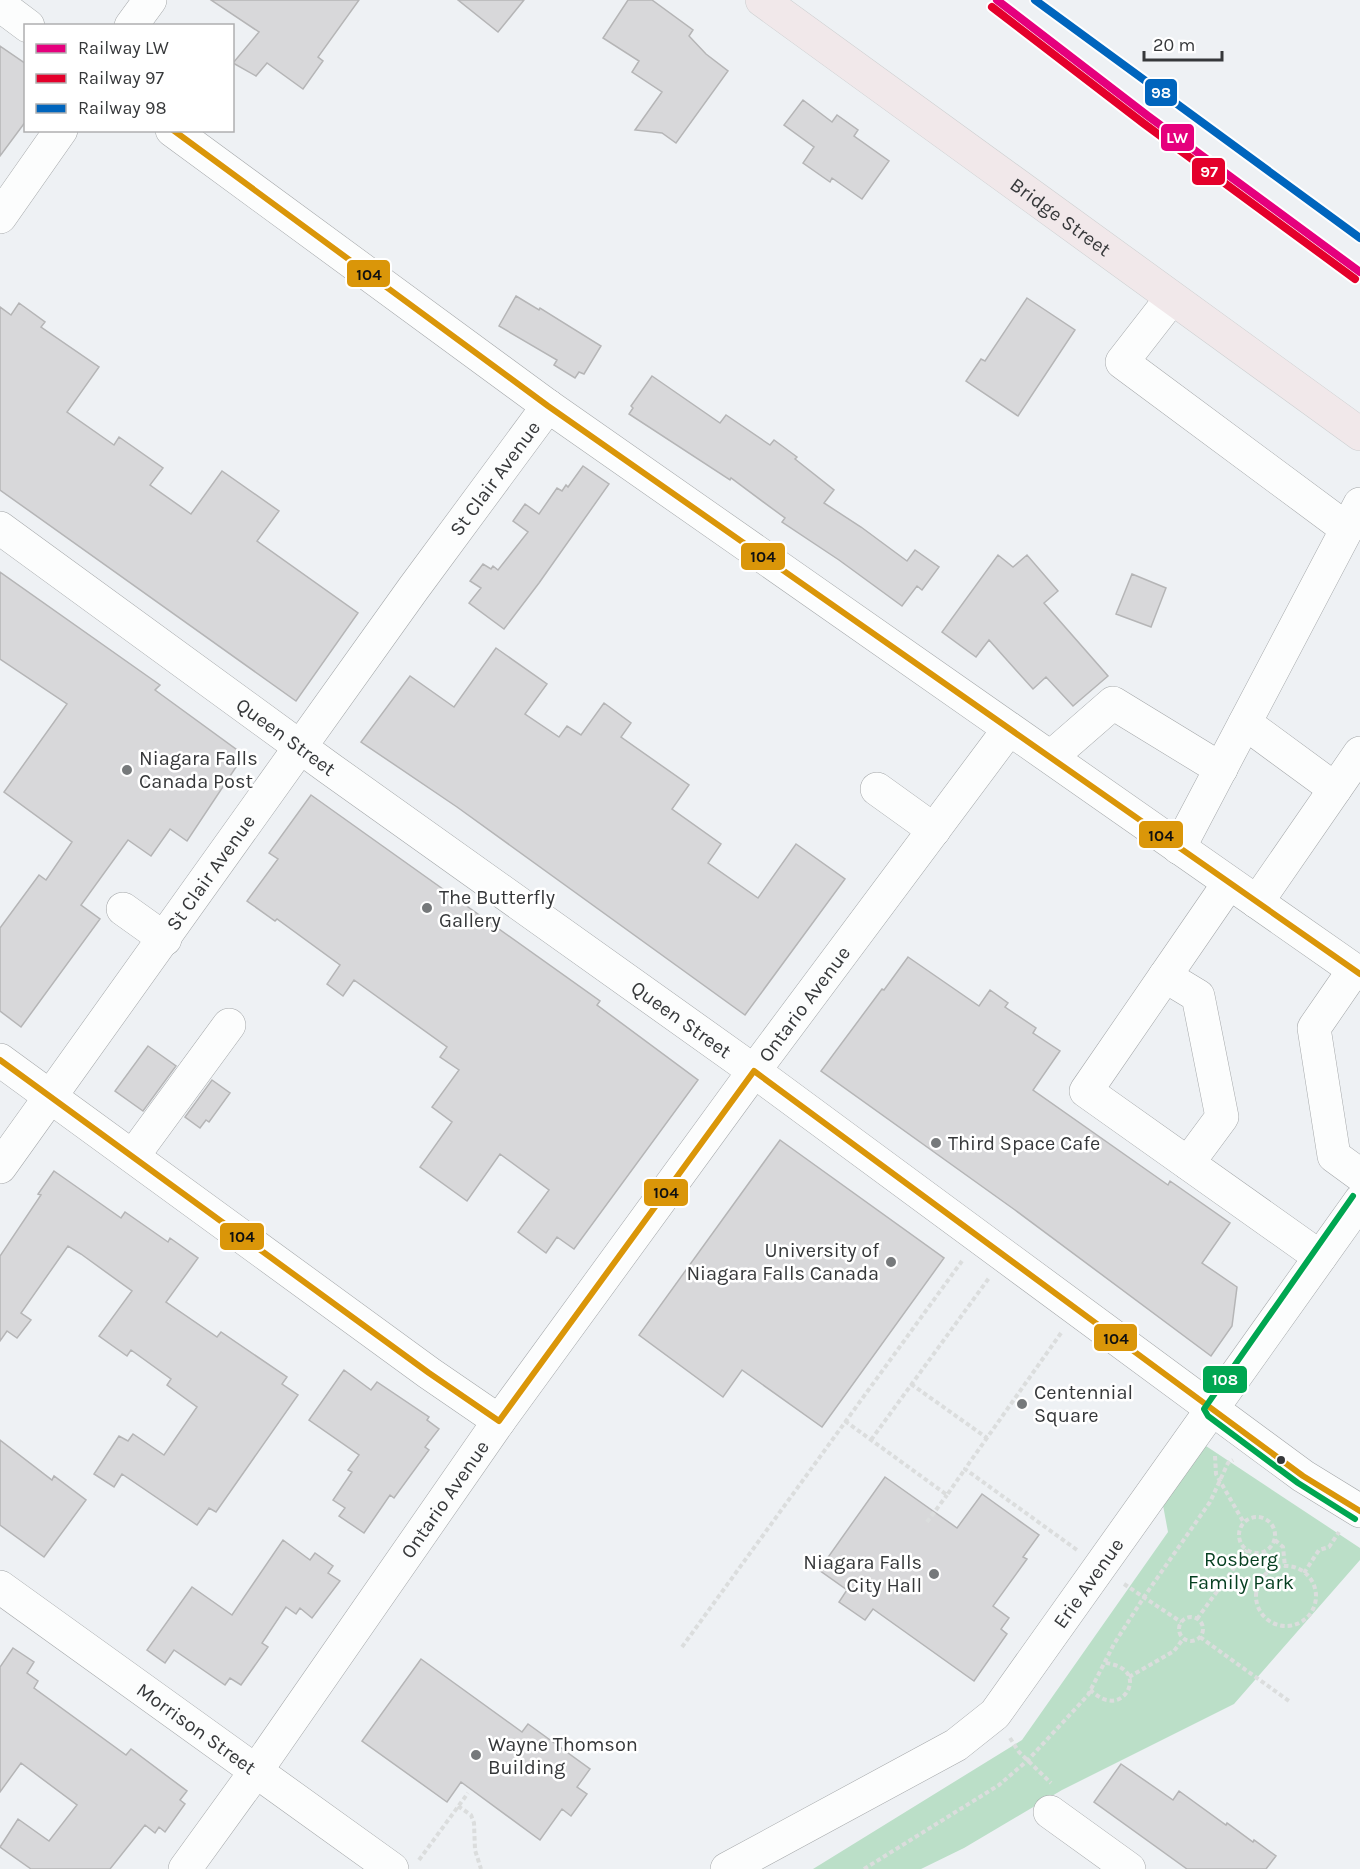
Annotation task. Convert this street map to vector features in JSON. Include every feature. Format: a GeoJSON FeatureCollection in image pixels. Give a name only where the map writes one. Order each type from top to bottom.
{"type":"FeatureCollection","features":[{"type":"Feature","properties":{"kind":"main road","name":"Bridge Street"},"geometry":{"type":"LineString","coordinates":[[762,0],[1360,434]]}},
{"type":"Feature","properties":{"kind":"street"},"geometry":{"type":"LineString","coordinates":[[132,24],[150,0]]}},
{"type":"Feature","properties":{"kind":"street"},"geometry":{"type":"LineString","coordinates":[[0,5],[25,24]]}},
{"type":"Feature","properties":{"kind":"street"},"geometry":{"type":"LineString","coordinates":[[0,217],[60,132]]}},
{"type":"Feature","properties":{"kind":"street"},"geometry":{"type":"LineString","coordinates":[[175,132],[548,406],[1357,972],[1314,1028],[1334,1156],[1360,1175]]}},
{"type":"Feature","properties":{"kind":"street"},"geometry":{"type":"LineString","coordinates":[[1172,299],[1122,362],[1354,517],[1179,848]]}},
{"type":"Feature","properties":{"kind":"street","name":"St Clair Avenue"},"geometry":{"type":"LineString","coordinates":[[0,1167],[420,580],[548,406]]}},
{"type":"Feature","properties":{"kind":"street","name":"Queen Street"},"geometry":{"type":"LineString","coordinates":[[0,528],[301,747],[754,1071],[1304,1476],[1351,1520]]}},
{"type":"Feature","properties":{"kind":"street"},"geometry":{"type":"LineString","coordinates":[[1052,757],[1113,703],[1221,769]]}},
{"type":"Feature","properties":{"kind":"street"},"geometry":{"type":"LineString","coordinates":[[1245,723],[1335,789]]}},
{"type":"Feature","properties":{"kind":"street","name":"Ontario Avenue"},"geometry":{"type":"LineString","coordinates":[[185,1869],[256,1772],[500,1421],[754,1071],[1009,729]]}},
{"type":"Feature","properties":{"kind":"street"},"geometry":{"type":"LineString","coordinates":[[1257,902],[1360,753]]}},
{"type":"Feature","properties":{"kind":"street"},"geometry":{"type":"LineString","coordinates":[[877,789],[934,830]]}},
{"type":"Feature","properties":{"kind":"street"},"geometry":{"type":"LineString","coordinates":[[1229,883],[1086,1091],[1320,1257]]}},
{"type":"Feature","properties":{"kind":"street"},"geometry":{"type":"LineString","coordinates":[[123,909],[165,939]]}},
{"type":"Feature","properties":{"kind":"street"},"geometry":{"type":"LineString","coordinates":[[1165,976],[1198,996],[1222,1117],[1188,1163]]}},
{"type":"Feature","properties":{"kind":"street"},"geometry":{"type":"LineString","coordinates":[[133,1156],[229,1024]]}},
{"type":"Feature","properties":{"kind":"street"},"geometry":{"type":"LineString","coordinates":[[0,1060],[429,1373],[500,1421]]}},
{"type":"Feature","properties":{"kind":"street","name":"Erie Avenue"},"geometry":{"type":"LineString","coordinates":[[728,1869],[956,1745],[995,1714],[1360,1201]]}},
{"type":"Feature","properties":{"kind":"street","name":"Morrison Street"},"geometry":{"type":"LineString","coordinates":[[0,1587],[393,1869]]}},
{"type":"Feature","properties":{"kind":"street"},"geometry":{"type":"LineString","coordinates":[[1050,1812],[1129,1869]]}},
{"type":"Feature","properties":{"kind":"path"},"geometry":{"type":"LineString","coordinates":[[682,1647],[966,1255]]}},
{"type":"Feature","properties":{"kind":"path"},"geometry":{"type":"LineString","coordinates":[[871,1440],[992,1275]]}},
{"type":"Feature","properties":{"kind":"path"},"geometry":{"type":"LineString","coordinates":[[927,1522],[1065,1327]]}},
{"type":"Feature","properties":{"kind":"path"},"geometry":{"type":"LineString","coordinates":[[911,1383],[987,1438]]}},
{"type":"Feature","properties":{"kind":"path"},"geometry":{"type":"LineString","coordinates":[[844,1421],[947,1495]]}},
{"type":"Feature","properties":{"kind":"path"},"geometry":{"type":"LineString","coordinates":[[864,1869],[999,1785],[1028,1760],[1090,1690],[1104,1662],[1144,1597],[1210,1502],[1228,1463],[1234,1459],[1245,1432]]}},
{"type":"Feature","properties":{"kind":"path"},"geometry":{"type":"LineString","coordinates":[[1215,1449],[1216,1474],[1244,1522]]}},
{"type":"Feature","properties":{"kind":"path"},"geometry":{"type":"LineString","coordinates":[[965,1469],[1100,1567],[1181,1622]]}},
{"type":"Feature","properties":{"kind":"path"},"geometry":{"type":"LineString","coordinates":[[1275,1539],[1268,1550],[1261,1553],[1247,1550],[1240,1541],[1239,1535],[1244,1522],[1256,1517],[1263,1518],[1273,1527],[1275,1539],[1283,1547],[1286,1567]]}},
{"type":"Feature","properties":{"kind":"path"},"geometry":{"type":"LineString","coordinates":[[1304,1573],[1319,1550],[1329,1547],[1351,1520]]}},
{"type":"Feature","properties":{"kind":"path"},"geometry":{"type":"LineString","coordinates":[[1197,1619],[1247,1550]]}},
{"type":"Feature","properties":{"kind":"path"},"geometry":{"type":"LineString","coordinates":[[1286,1567],[1295,1568],[1311,1580],[1315,1599],[1308,1617],[1291,1626],[1271,1623],[1258,1608],[1257,1589],[1267,1573],[1286,1567]]}},
{"type":"Feature","properties":{"kind":"path"},"geometry":{"type":"LineString","coordinates":[[1188,1617],[1197,1619],[1203,1630],[1200,1637],[1191,1642],[1182,1639],[1178,1631],[1181,1622],[1188,1617]]}},
{"type":"Feature","properties":{"kind":"path"},"geometry":{"type":"LineString","coordinates":[[1200,1637],[1289,1701]]}},
{"type":"Feature","properties":{"kind":"path"},"geometry":{"type":"LineString","coordinates":[[1129,1677],[1174,1651],[1182,1639]]}},
{"type":"Feature","properties":{"kind":"path"},"geometry":{"type":"LineString","coordinates":[[1090,1690],[1101,1698],[1116,1701],[1128,1692],[1129,1677],[1123,1669],[1104,1662]]}},
{"type":"Feature","properties":{"kind":"path"},"geometry":{"type":"LineString","coordinates":[[995,1714],[1019,1752],[1053,1786],[1050,1812]]}},
{"type":"Feature","properties":{"kind":"path"},"geometry":{"type":"LineString","coordinates":[[412,1869],[468,1793]]}},
{"type":"Feature","properties":{"kind":"path"},"geometry":{"type":"LineString","coordinates":[[458,1806],[471,1815],[474,1823],[475,1850],[481,1869]]}},
{"type":"Feature","properties":{"kind":"green space","name":"Rosberg Family Park"},"geometry":{"type":"Polygon","coordinates":[[[1206,1446],[1360,1548],[1360,1560],[1234,1704],[1062,1790],[964,1848],[921,1869],[813,1869],[1022,1740],[1168,1532],[1162,1500],[1206,1446]]]}},
{"type":"Feature","properties":{"kind":"building"},"geometry":{"type":"Polygon","coordinates":[[[211,0],[359,0],[318,57],[323,61],[303,89],[267,63],[256,76],[234,64],[259,32],[211,0]]]}},
{"type":"Feature","properties":{"kind":"building"},"geometry":{"type":"Polygon","coordinates":[[[458,0],[524,0],[498,32],[458,0]]]}},
{"type":"Feature","properties":{"kind":"building"},"geometry":{"type":"Polygon","coordinates":[[[628,0],[652,0],[693,30],[689,36],[706,54],[728,71],[676,143],[662,133],[635,130],[662,92],[632,72],[639,61],[603,38],[628,0]]]}},
{"type":"Feature","properties":{"kind":"building"},"geometry":{"type":"Polygon","coordinates":[[[0,46],[24,63],[24,124],[0,156],[0,46]]]}},
{"type":"Feature","properties":{"kind":"building"},"geometry":{"type":"Polygon","coordinates":[[[803,100],[832,122],[837,115],[858,130],[854,136],[889,161],[862,199],[832,178],[830,182],[803,163],[814,147],[784,125],[803,100]]]}},
{"type":"Feature","properties":{"kind":"building"},"geometry":{"type":"Polygon","coordinates":[[[516,296],[539,310],[540,308],[601,346],[584,374],[579,372],[575,378],[554,365],[557,360],[499,326],[516,296]]]}},
{"type":"Feature","properties":{"kind":"building"},"geometry":{"type":"Polygon","coordinates":[[[1027,298],[1075,330],[1018,416],[966,381],[981,359],[985,361],[1027,298]]]}},
{"type":"Feature","properties":{"kind":"building"},"geometry":{"type":"Polygon","coordinates":[[[19,303],[45,322],[41,327],[99,367],[67,412],[114,445],[119,437],[163,468],[150,485],[191,514],[222,471],[279,511],[257,541],[358,613],[296,701],[0,490],[0,307],[11,315],[19,303]]]}},
{"type":"Feature","properties":{"kind":"building"},"geometry":{"type":"Polygon","coordinates":[[[652,376],[720,423],[726,415],[770,445],[774,440],[834,490],[824,503],[907,561],[915,550],[939,567],[922,590],[917,586],[902,606],[782,522],[785,518],[731,478],[730,480],[629,414],[633,408],[631,406],[652,376]]]}},
{"type":"Feature","properties":{"kind":"building"},"geometry":{"type":"Polygon","coordinates":[[[583,466],[609,484],[504,629],[469,603],[481,588],[470,581],[483,564],[491,569],[493,566],[498,570],[528,532],[513,521],[525,504],[539,514],[557,488],[562,491],[566,485],[568,487],[583,466]]]}},
{"type":"Feature","properties":{"kind":"building"},"geometry":{"type":"Polygon","coordinates":[[[998,555],[1013,567],[1027,555],[1058,591],[1044,603],[1108,676],[1073,706],[1046,677],[1033,689],[989,640],[976,657],[942,632],[998,555]]]}},
{"type":"Feature","properties":{"kind":"building","name":"Niagara Falls Canada Post"},"geometry":{"type":"Polygon","coordinates":[[[0,572],[160,685],[155,690],[244,755],[187,841],[170,829],[151,856],[128,840],[81,905],[100,919],[21,1027],[0,1011],[0,928],[39,875],[46,880],[72,842],[4,792],[67,704],[0,659],[0,572]]]}},
{"type":"Feature","properties":{"kind":"building"},"geometry":{"type":"Polygon","coordinates":[[[1132,574],[1166,588],[1151,627],[1116,614],[1132,574]]]}},
{"type":"Feature","properties":{"kind":"building"},"geometry":{"type":"Polygon","coordinates":[[[496,648],[547,684],[525,714],[559,737],[567,726],[581,735],[604,703],[631,723],[621,737],[689,785],[672,809],[721,844],[708,863],[758,898],[796,844],[845,879],[745,1015],[457,807],[361,742],[410,676],[454,707],[496,648]]]}},
{"type":"Feature","properties":{"kind":"building"},"geometry":{"type":"Polygon","coordinates":[[[311,795],[600,1001],[597,1005],[698,1080],[574,1249],[557,1237],[546,1253],[518,1232],[549,1190],[500,1154],[467,1201],[420,1167],[452,1122],[432,1107],[459,1070],[440,1057],[447,1047],[354,980],[343,996],[327,984],[340,965],[277,919],[275,921],[247,901],[278,859],[269,853],[311,795]]]}},
{"type":"Feature","properties":{"kind":"building"},"geometry":{"type":"Polygon","coordinates":[[[908,957],[979,1006],[990,990],[1008,1003],[1005,1007],[1036,1028],[1033,1033],[1060,1051],[1033,1090],[1168,1185],[1170,1181],[1230,1223],[1202,1263],[1237,1287],[1232,1326],[1211,1356],[1015,1210],[821,1071],[908,957]]]}},
{"type":"Feature","properties":{"kind":"building"},"geometry":{"type":"Polygon","coordinates":[[[148,1046],[176,1066],[143,1111],[115,1091],[148,1046]]]}},
{"type":"Feature","properties":{"kind":"building"},"geometry":{"type":"Polygon","coordinates":[[[212,1080],[230,1093],[209,1122],[206,1120],[200,1128],[185,1117],[212,1080]]]}},
{"type":"Feature","properties":{"kind":"building"},"geometry":{"type":"Polygon","coordinates":[[[780,1140],[944,1258],[822,1427],[742,1370],[723,1397],[639,1335],[780,1140]]]}},
{"type":"Feature","properties":{"kind":"building"},"geometry":{"type":"Polygon","coordinates":[[[54,1171],[121,1218],[125,1212],[168,1242],[170,1238],[198,1258],[166,1302],[217,1337],[221,1332],[287,1377],[282,1384],[298,1395],[216,1512],[209,1508],[197,1525],[122,1474],[114,1487],[94,1474],[119,1436],[128,1441],[133,1434],[164,1455],[197,1407],[167,1385],[171,1379],[131,1350],[127,1356],[99,1336],[132,1291],[68,1246],[21,1313],[31,1320],[17,1338],[7,1331],[0,1341],[0,1256],[41,1195],[38,1194],[54,1171]]]}},
{"type":"Feature","properties":{"kind":"building"},"geometry":{"type":"Polygon","coordinates":[[[344,1370],[371,1390],[377,1382],[429,1417],[427,1420],[439,1429],[425,1447],[429,1450],[394,1498],[390,1495],[364,1533],[339,1516],[345,1508],[333,1500],[352,1472],[348,1470],[359,1455],[309,1420],[344,1370]]]}},
{"type":"Feature","properties":{"kind":"building"},"geometry":{"type":"Polygon","coordinates":[[[0,1440],[52,1480],[54,1476],[86,1500],[44,1557],[0,1525],[0,1440]]]}},
{"type":"Feature","properties":{"kind":"building"},"geometry":{"type":"Polygon","coordinates":[[[885,1477],[957,1528],[982,1494],[1039,1535],[1023,1557],[1027,1559],[993,1606],[1009,1618],[1001,1629],[1007,1634],[974,1681],[873,1609],[865,1620],[839,1602],[847,1590],[819,1570],[885,1477]]]}},
{"type":"Feature","properties":{"kind":"building"},"geometry":{"type":"Polygon","coordinates":[[[283,1540],[310,1560],[315,1553],[333,1566],[328,1573],[340,1581],[312,1618],[300,1608],[296,1614],[286,1607],[262,1643],[268,1647],[241,1685],[230,1678],[225,1685],[174,1650],[165,1663],[147,1650],[192,1587],[232,1615],[283,1540]]]}},
{"type":"Feature","properties":{"kind":"building"},"geometry":{"type":"Polygon","coordinates":[[[13,1648],[34,1662],[27,1673],[38,1681],[34,1688],[126,1755],[131,1749],[187,1791],[180,1800],[185,1804],[165,1832],[159,1827],[155,1833],[145,1825],[110,1869],[31,1869],[0,1847],[18,1819],[49,1841],[77,1805],[21,1763],[0,1792],[0,1667],[13,1648]]]}},
{"type":"Feature","properties":{"kind":"building","name":"Wayne Thomson Building"},"geometry":{"type":"Polygon","coordinates":[[[421,1659],[522,1732],[528,1724],[590,1769],[577,1787],[587,1794],[571,1816],[562,1809],[540,1840],[461,1782],[447,1802],[362,1741],[421,1659]]]}},
{"type":"Feature","properties":{"kind":"building"},"geometry":{"type":"Polygon","coordinates":[[[1121,1764],[1173,1800],[1179,1791],[1226,1825],[1227,1823],[1276,1856],[1266,1869],[1187,1869],[1094,1802],[1121,1764]]]}},
{"type":"Feature","properties":{"kind":"rail line","name":"LW"},"geometry":{"type":"LineString","coordinates":[[997,0],[1148,116],[1360,272]]}},
{"type":"Feature","properties":{"kind":"rail line","name":"98"},"geometry":{"type":"LineString","coordinates":[[1035,0],[1360,238]]}},
{"type":"Feature","properties":{"kind":"rail line","name":"97"},"geometry":{"type":"LineString","coordinates":[[992,7],[1143,123],[1355,279]]}},
{"type":"Feature","properties":{"kind":"transit line","name":"104"},"geometry":{"type":"LineString","coordinates":[[176,132],[548,406],[1360,974]]}},
{"type":"Feature","properties":{"kind":"transit line","name":"104"},"geometry":{"type":"LineString","coordinates":[[0,1060],[429,1373],[499,1421],[754,1071],[1303,1476],[1360,1511]]}},
{"type":"Feature","properties":{"kind":"transit line","name":"108"},"geometry":{"type":"LineString","coordinates":[[1353,1196],[1204,1409],[1208,1416],[1298,1483],[1355,1519]]}},
{"type":"Feature","properties":{"kind":"place","name":"Niagara Falls Canada Post"},"geometry":{"type":"Point","coordinates":[127,770]}},
{"type":"Feature","properties":{"kind":"place","name":"The Butterfly Gallery"},"geometry":{"type":"Point","coordinates":[427,908]}},
{"type":"Feature","properties":{"kind":"place","name":"Third Space Cafe"},"geometry":{"type":"Point","coordinates":[936,1143]}},
{"type":"Feature","properties":{"kind":"place","name":"University of Niagara Falls Canada"},"geometry":{"type":"Point","coordinates":[891,1262]}},
{"type":"Feature","properties":{"kind":"place","name":"Centennial Square"},"geometry":{"type":"Point","coordinates":[1022,1404]}},
{"type":"Feature","properties":{"kind":"place","name":"Niagara Falls City Hall"},"geometry":{"type":"Point","coordinates":[934,1574]}},
{"type":"Feature","properties":{"kind":"place","name":"Wayne Thomson Building"},"geometry":{"type":"Point","coordinates":[476,1755]}}]}
